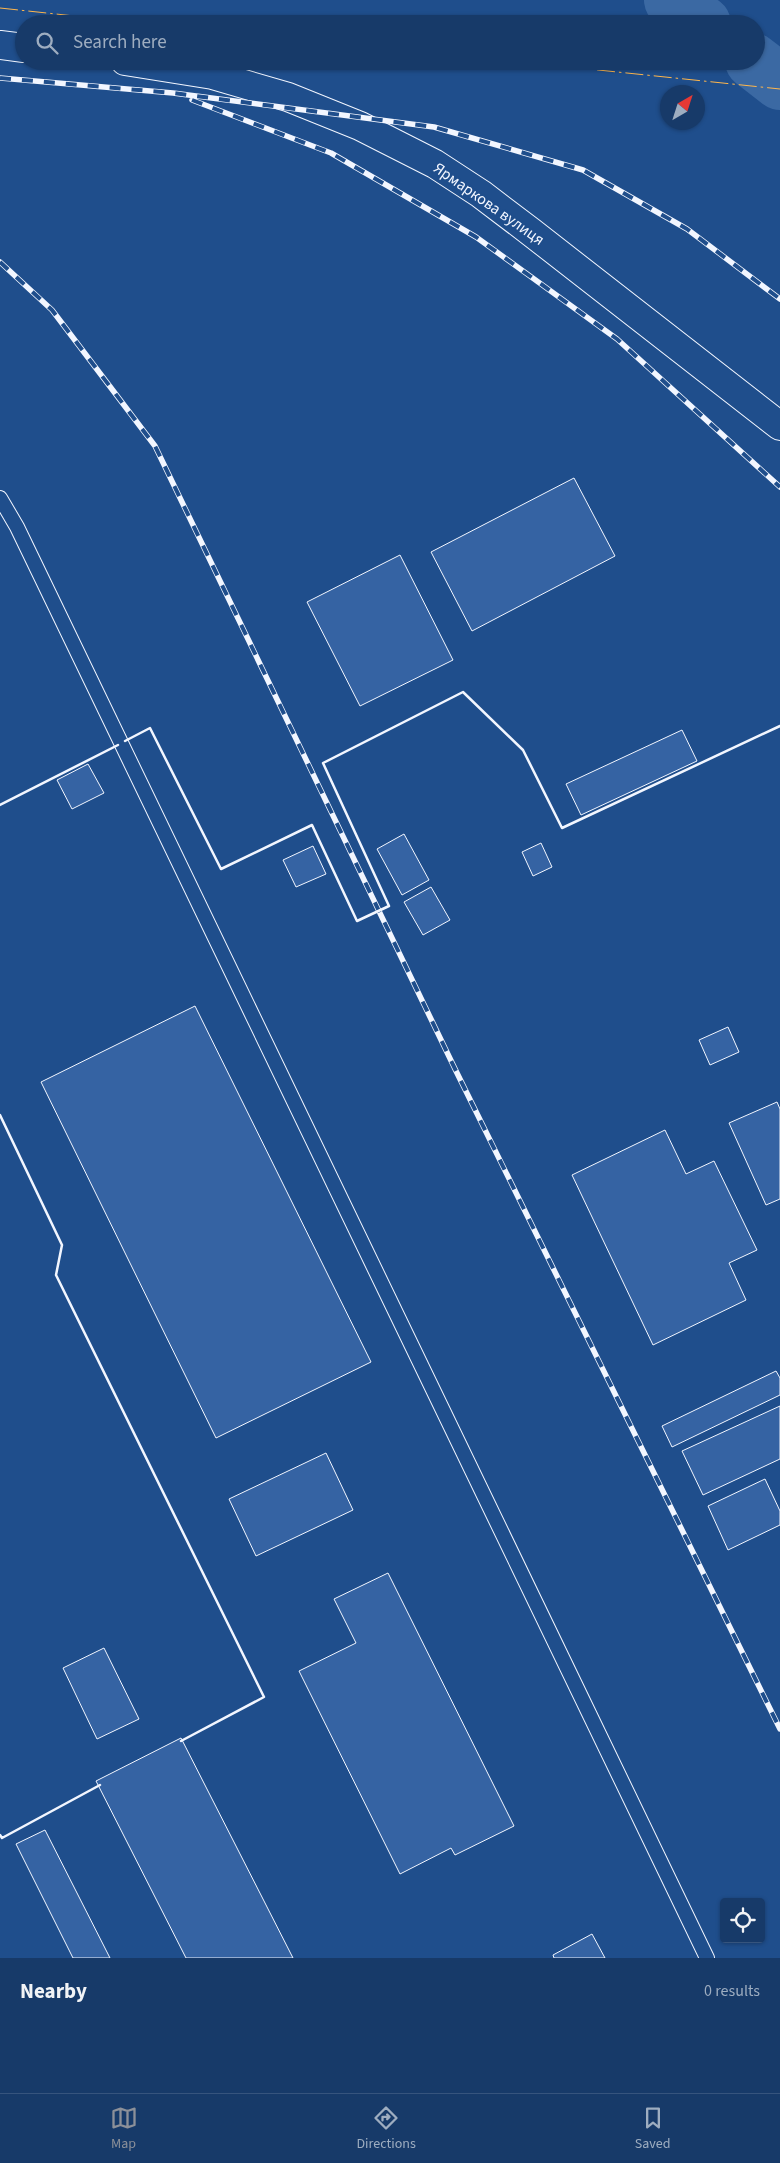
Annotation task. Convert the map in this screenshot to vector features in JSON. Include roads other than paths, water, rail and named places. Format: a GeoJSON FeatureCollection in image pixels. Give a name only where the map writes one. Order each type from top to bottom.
{"type":"FeatureCollection","features":[{"type":"Feature","properties":{"kind":"street"},"geometry":{"type":"LineString","coordinates":[[0,46],[15,47]]}},
{"type":"Feature","properties":{"kind":"street","name":"Ярмаркова вулиця"},"geometry":{"type":"LineString","coordinates":[[182,70],[213,75],[288,97],[360,126],[435,164],[516,221],[780,426]]}},
{"type":"Feature","properties":{"kind":"lane"},"geometry":{"type":"LineString","coordinates":[[0,498],[17,527],[707,1958]]}},
{"type":"Feature","properties":{"kind":"waterway"},"geometry":{"type":"LineString","coordinates":[[672,0],[691,15]]}},
{"type":"Feature","properties":{"kind":"waterway"},"geometry":{"type":"LineString","coordinates":[[765,70],[780,82]]}},
{"type":"Feature","properties":{"kind":"railway"},"geometry":{"type":"LineString","coordinates":[[0,78],[173,93],[434,127],[583,170],[687,229],[780,299]]}},
{"type":"Feature","properties":{"kind":"railway"},"geometry":{"type":"LineString","coordinates":[[192,100],[331,153],[476,237],[617,339],[780,487]]}},
{"type":"Feature","properties":{"kind":"railway"},"geometry":{"type":"LineString","coordinates":[[0,262],[52,310],[155,446],[457,1073],[780,1729]]}}]}
